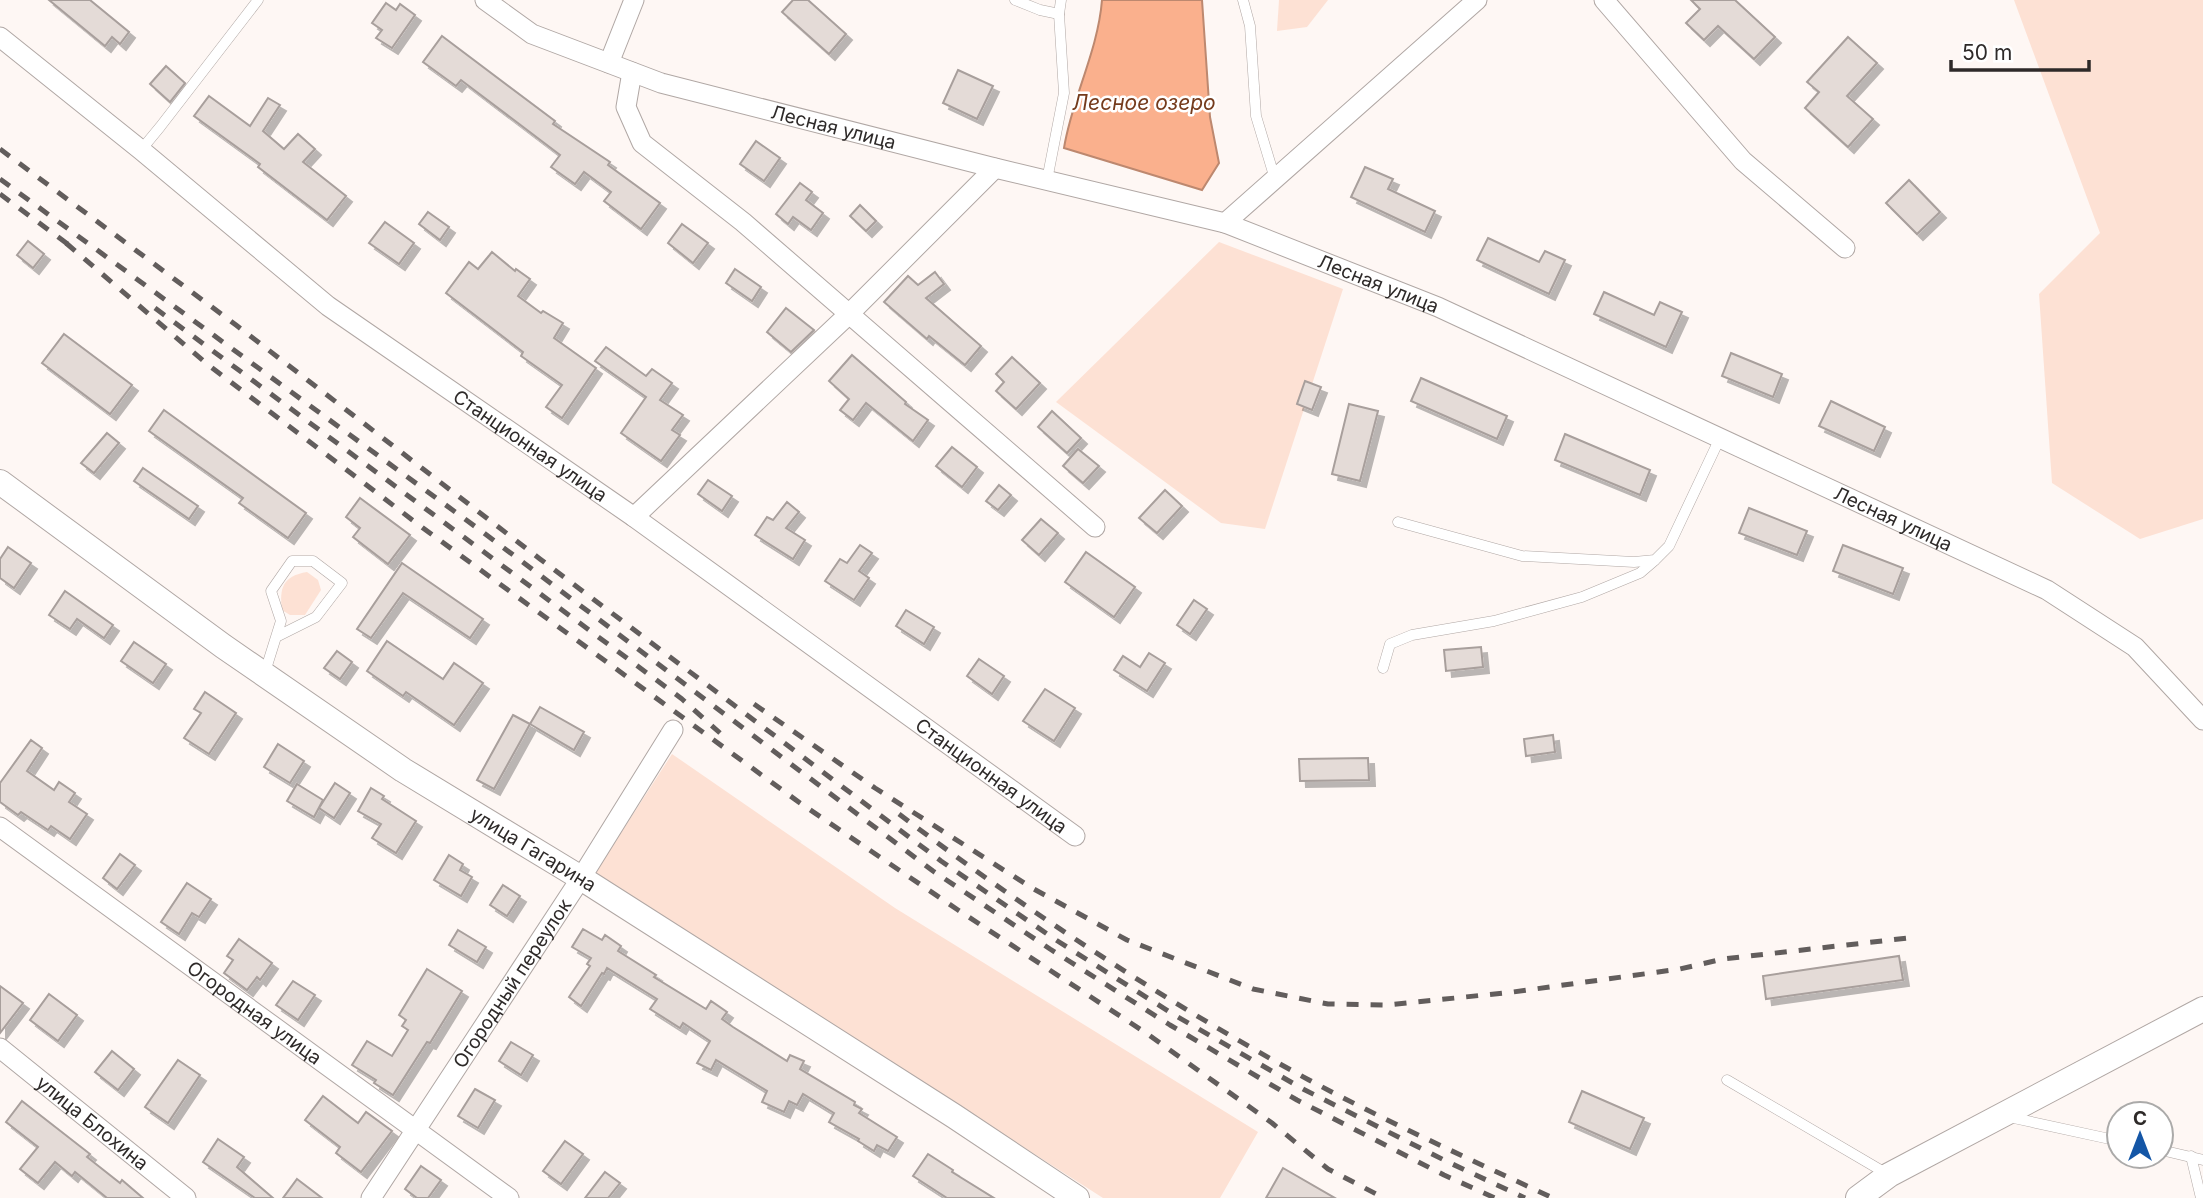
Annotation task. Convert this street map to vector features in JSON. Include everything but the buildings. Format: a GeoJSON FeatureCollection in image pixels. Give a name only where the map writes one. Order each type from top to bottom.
{"type":"FeatureCollection","features":[{"type":"Feature","properties":{"kind":"street","name":"Лесная улица"},"geometry":{"type":"LineString","coordinates":[[485,0],[532,34],[661,83],[1225,223],[1438,307],[2047,590],[2135,647],[2203,720]]}},
{"type":"Feature","properties":{"kind":"street"},"geometry":{"type":"LineString","coordinates":[[610,63],[634,0]]}},
{"type":"Feature","properties":{"kind":"street"},"geometry":{"type":"LineString","coordinates":[[1225,223],[1476,0]]}},
{"type":"Feature","properties":{"kind":"street"},"geometry":{"type":"LineString","coordinates":[[1604,0],[1743,161],[1845,248]]}},
{"type":"Feature","properties":{"kind":"street","name":"Станционная улица"},"geometry":{"type":"LineString","coordinates":[[0,37],[328,306],[634,517],[1075,836]]}},
{"type":"Feature","properties":{"kind":"street"},"geometry":{"type":"LineString","coordinates":[[632,72],[625,107],[642,143],[743,222],[1095,527]]}},
{"type":"Feature","properties":{"kind":"street"},"geometry":{"type":"LineString","coordinates":[[634,517],[849,314],[995,168]]}},
{"type":"Feature","properties":{"kind":"street","name":"улица Гагарина"},"geometry":{"type":"LineString","coordinates":[[0,482],[264,674],[403,770],[581,878],[954,1116],[1077,1198]]}},
{"type":"Feature","properties":{"kind":"street","name":"Огородный переулок"},"geometry":{"type":"LineString","coordinates":[[371,1198],[581,878],[673,730]]}},
{"type":"Feature","properties":{"kind":"street","name":"Огородная улица"},"geometry":{"type":"LineString","coordinates":[[0,827],[509,1198]]}},
{"type":"Feature","properties":{"kind":"street"},"geometry":{"type":"LineString","coordinates":[[1858,1198],[1889,1175],[2203,1009]]}},
{"type":"Feature","properties":{"kind":"street","name":"улица Блохина"},"geometry":{"type":"LineString","coordinates":[[0,1048],[186,1198]]}},
{"type":"Feature","properties":{"kind":"lane"},"geometry":{"type":"LineString","coordinates":[[141,150],[258,0]]}},
{"type":"Feature","properties":{"kind":"lane"},"geometry":{"type":"LineString","coordinates":[[1015,0],[1059,14]]}},
{"type":"Feature","properties":{"kind":"lane"},"geometry":{"type":"LineString","coordinates":[[1047,180],[1064,93],[1060,0]]}},
{"type":"Feature","properties":{"kind":"lane"},"geometry":{"type":"LineString","coordinates":[[1243,0],[1250,26],[1256,116],[1275,179]]}},
{"type":"Feature","properties":{"kind":"lane"},"geometry":{"type":"LineString","coordinates":[[1383,668],[1390,644],[1412,635],[1493,621],[1582,597],[1640,573],[1669,546],[1720,438]]}},
{"type":"Feature","properties":{"kind":"lane"},"geometry":{"type":"LineString","coordinates":[[1398,522],[1522,556],[1634,562],[1655,560]]}},
{"type":"Feature","properties":{"kind":"lane"},"geometry":{"type":"LineString","coordinates":[[264,674],[281,621],[271,591],[292,561],[313,561],[342,583],[316,617],[276,637]]}},
{"type":"Feature","properties":{"kind":"lane"},"geometry":{"type":"LineString","coordinates":[[1727,1080],[1889,1175]]}},
{"type":"Feature","properties":{"kind":"lane"},"geometry":{"type":"LineString","coordinates":[[2002,1116],[2105,1137]]}},
{"type":"Feature","properties":{"kind":"lane"},"geometry":{"type":"LineString","coordinates":[[2175,1153],[2203,1160]]}},
{"type":"Feature","properties":{"kind":"lane"},"geometry":{"type":"LineString","coordinates":[[2191,1156],[2201,1198]]}},
{"type":"Feature","properties":{"kind":"shaded area"},"geometry":{"type":"Polygon","coordinates":[[[1279,0],[1328,0],[1307,27],[1277,31],[1279,0]]]}},
{"type":"Feature","properties":{"kind":"shaded area"},"geometry":{"type":"Polygon","coordinates":[[[2014,0],[2203,0],[2203,519],[2140,539],[2052,483],[2039,294],[2100,233],[2014,0]]]}},
{"type":"Feature","properties":{"kind":"shaded area"},"geometry":{"type":"Polygon","coordinates":[[[1219,242],[1343,289],[1265,529],[1221,523],[1056,402],[1219,242]]]}},
{"type":"Feature","properties":{"kind":"shaded area"},"geometry":{"type":"Polygon","coordinates":[[[307,572],[318,580],[321,590],[305,615],[290,615],[282,610],[282,589],[288,580],[307,572]]]}},
{"type":"Feature","properties":{"kind":"shaded area"},"geometry":{"type":"Polygon","coordinates":[[[672,754],[895,908],[1258,1132],[1220,1198],[1103,1198],[595,873],[672,754]]]}},
{"type":"Feature","properties":{"kind":"water","name":"Лесное озеро"},"geometry":{"type":"Polygon","coordinates":[[[1102,0],[1202,0],[1210,117],[1219,163],[1202,190],[1064,148],[1096,38],[1102,0]]]}},
{"type":"Feature","properties":{"kind":"railway"},"geometry":{"type":"LineString","coordinates":[[0,149],[941,861],[1056,940],[1176,1016],[1303,1089],[1525,1198]]}},
{"type":"Feature","properties":{"kind":"railway"},"geometry":{"type":"LineString","coordinates":[[0,179],[484,533],[933,871],[1170,1025],[1297,1100],[1495,1198]]}},
{"type":"Feature","properties":{"kind":"railway"},"geometry":{"type":"LineString","coordinates":[[0,194],[73,248]]}},
{"type":"Feature","properties":{"kind":"railway"},"geometry":{"type":"LineString","coordinates":[[66,243],[207,364],[423,528],[800,803],[1146,1033],[1272,1123],[1328,1169],[1384,1198]]}},
{"type":"Feature","properties":{"kind":"railway"},"geometry":{"type":"LineString","coordinates":[[155,308],[682,699],[720,733]]}},
{"type":"Feature","properties":{"kind":"railway"},"geometry":{"type":"LineString","coordinates":[[754,704],[875,788],[1032,888],[1127,940],[1253,989],[1328,1004],[1388,1005],[1513,992],[1680,969],[1723,959],[1908,938]]}},
{"type":"Feature","properties":{"kind":"railway"},"geometry":{"type":"LineString","coordinates":[[899,814],[1048,921],[1203,1019],[1339,1096],[1553,1198]]}}]}
